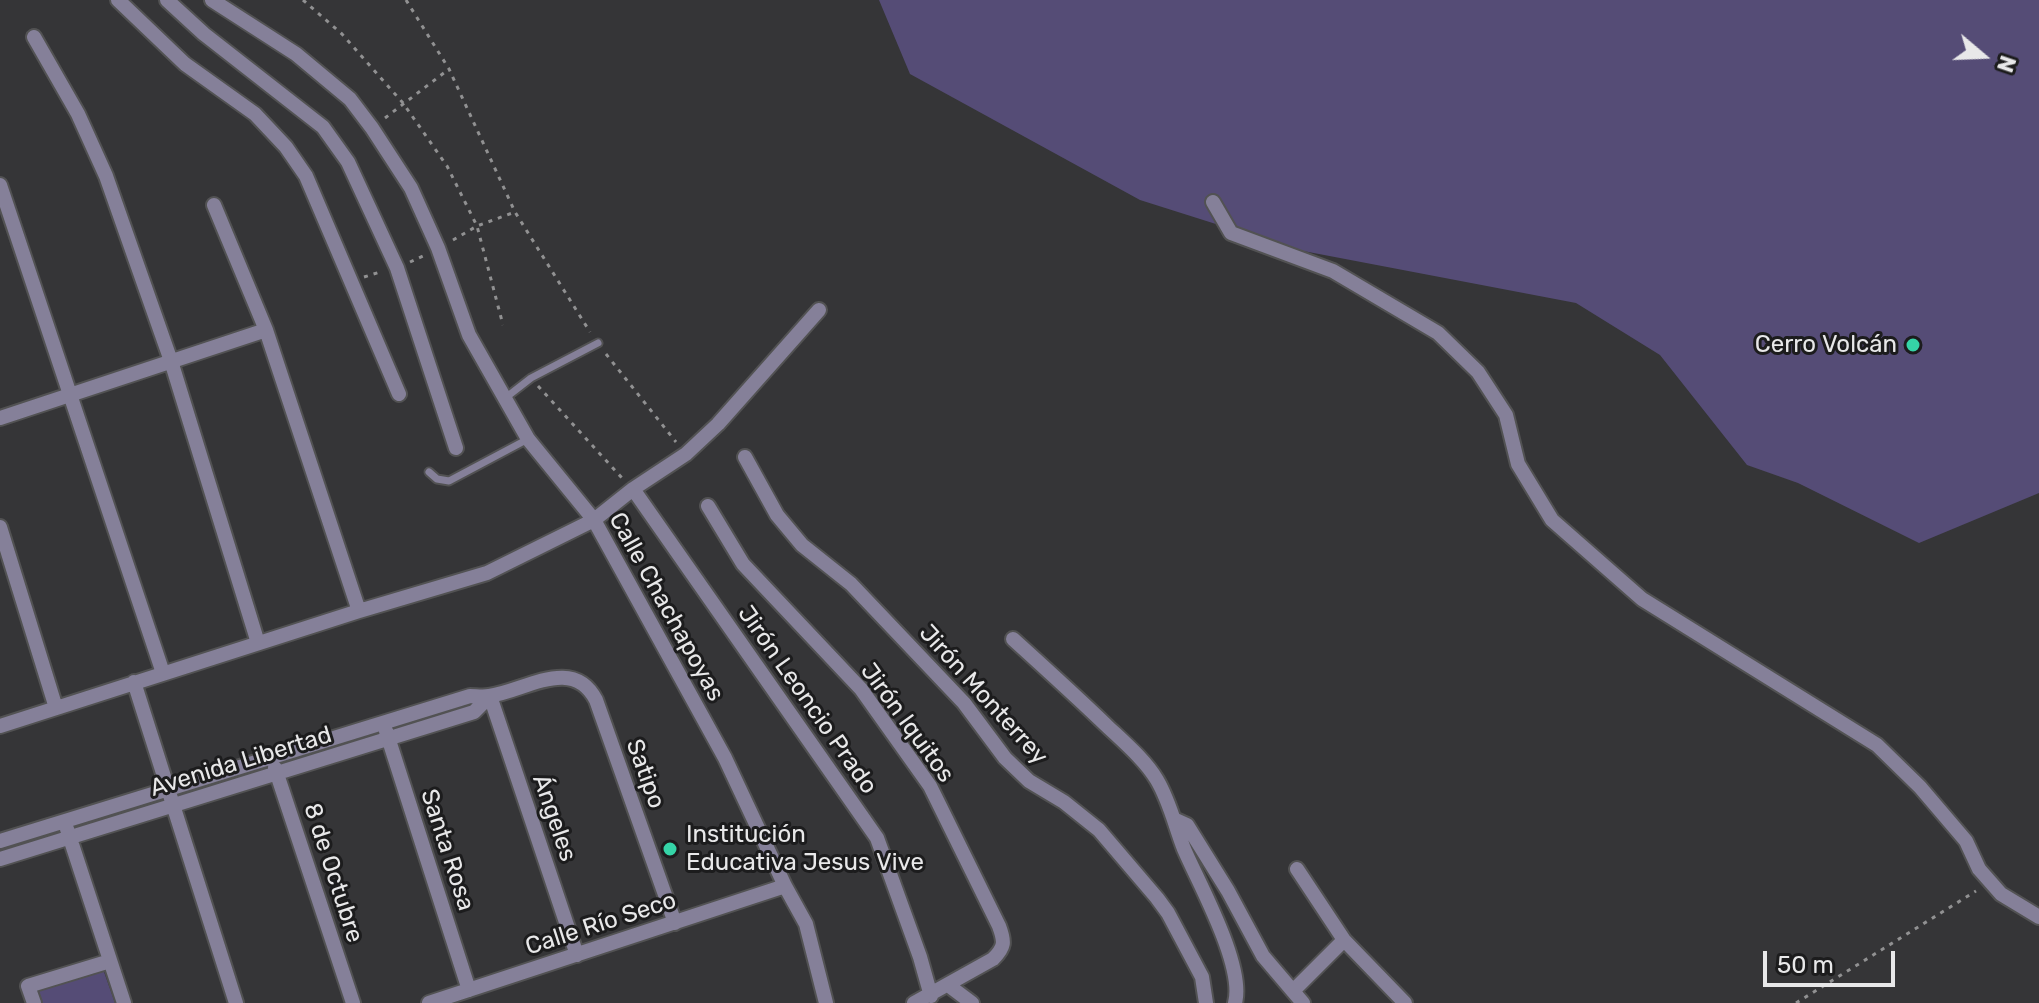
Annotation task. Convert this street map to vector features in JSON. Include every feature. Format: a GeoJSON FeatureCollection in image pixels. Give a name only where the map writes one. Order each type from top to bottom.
{"type":"FeatureCollection","features":[{"type":"Feature","properties":{"kind":"street"},"geometry":{"type":"LineString","coordinates":[[118,0],[185,64],[255,114],[299,166],[399,394]]}},
{"type":"Feature","properties":{"kind":"street"},"geometry":{"type":"LineString","coordinates":[[167,0],[204,34],[323,127],[348,162],[397,268],[456,448]]}},
{"type":"Feature","properties":{"kind":"street","name":"Calle Chachapoyas"},"geometry":{"type":"LineString","coordinates":[[212,0],[296,54],[350,99],[411,188],[438,248],[469,335],[504,399],[528,439],[594,520],[725,758],[806,924],[826,1003]]}},
{"type":"Feature","properties":{"kind":"street"},"geometry":{"type":"LineString","coordinates":[[34,37],[78,114],[106,176],[171,361],[258,643]]}},
{"type":"Feature","properties":{"kind":"street"},"geometry":{"type":"LineString","coordinates":[[0,185],[163,673]]}},
{"type":"Feature","properties":{"kind":"street"},"geometry":{"type":"LineString","coordinates":[[1213,202],[1231,233],[1333,271],[1438,333],[1478,372],[1506,415],[1518,464],[1552,520],[1642,599],[1877,745],[1920,787],[1966,841],[1979,869],[2001,894],[2039,917]]}},
{"type":"Feature","properties":{"kind":"street"},"geometry":{"type":"LineString","coordinates":[[214,205],[266,330],[359,611]]}},
{"type":"Feature","properties":{"kind":"street"},"geometry":{"type":"LineString","coordinates":[[0,726],[487,573],[594,520],[633,489],[686,454],[718,424],[819,310]]}},
{"type":"Feature","properties":{"kind":"street"},"geometry":{"type":"LineString","coordinates":[[0,418],[266,330]]}},
{"type":"Feature","properties":{"kind":"street","name":"Jirón Monterrey"},"geometry":{"type":"LineString","coordinates":[[745,457],[777,515],[802,545],[851,584],[954,692],[1005,758],[1029,781],[1064,802],[1099,830],[1157,898],[1202,977],[1206,1003]]}},
{"type":"Feature","properties":{"kind":"street","name":"Jirón Leoncio Prado"},"geometry":{"type":"LineString","coordinates":[[633,489],[877,838],[931,996]]}},
{"type":"Feature","properties":{"kind":"street","name":"Jirón Iquitos"},"geometry":{"type":"LineString","coordinates":[[708,506],[743,564],[861,689],[930,786],[1005,940],[1003,950],[993,959],[948,985]]}},
{"type":"Feature","properties":{"kind":"street"},"geometry":{"type":"LineString","coordinates":[[0,527],[56,708]]}},
{"type":"Feature","properties":{"kind":"street"},"geometry":{"type":"LineString","coordinates":[[1013,639],[1131,749],[1157,780],[1176,820],[1183,847],[1207,894],[1234,969],[1238,992],[1235,1003]]}},
{"type":"Feature","properties":{"kind":"street","name":"Avenida Libertad"},"geometry":{"type":"LineString","coordinates":[[0,841],[470,696],[490,696],[554,678],[570,678],[588,687]]}},
{"type":"Feature","properties":{"kind":"street"},"geometry":{"type":"LineString","coordinates":[[134,682],[236,1003]]}},
{"type":"Feature","properties":{"kind":"street","name":"Satipo"},"geometry":{"type":"LineString","coordinates":[[588,687],[596,700],[675,923]]}},
{"type":"Feature","properties":{"kind":"street","name":"Avenida Libertad"},"geometry":{"type":"LineString","coordinates":[[0,859],[474,712],[490,696]]}},
{"type":"Feature","properties":{"kind":"street","name":"Ángeles"},"geometry":{"type":"LineString","coordinates":[[490,696],[577,955]]}},
{"type":"Feature","properties":{"kind":"street","name":"Santa Rosa"},"geometry":{"type":"LineString","coordinates":[[383,723],[469,990]]}},
{"type":"Feature","properties":{"kind":"street","name":"8 de Octubre"},"geometry":{"type":"LineString","coordinates":[[271,757],[353,1003]]}},
{"type":"Feature","properties":{"kind":"street"},"geometry":{"type":"LineString","coordinates":[[1176,820],[1187,825],[1263,956],[1303,1003]]}},
{"type":"Feature","properties":{"kind":"street"},"geometry":{"type":"LineString","coordinates":[[64,821],[124,1003]]}},
{"type":"Feature","properties":{"kind":"street"},"geometry":{"type":"LineString","coordinates":[[1297,869],[1344,940],[1405,1003]]}},
{"type":"Feature","properties":{"kind":"street","name":"Calle Río Seco"},"geometry":{"type":"LineString","coordinates":[[429,1003],[785,886]]}},
{"type":"Feature","properties":{"kind":"street"},"geometry":{"type":"LineString","coordinates":[[1293,991],[1344,940]]}},
{"type":"Feature","properties":{"kind":"street"},"geometry":{"type":"LineString","coordinates":[[34,1003],[28,986],[110,961]]}},
{"type":"Feature","properties":{"kind":"street"},"geometry":{"type":"LineString","coordinates":[[914,1003],[948,985],[972,1003]]}},
{"type":"Feature","properties":{"kind":"lane"},"geometry":{"type":"LineString","coordinates":[[504,399],[531,378],[598,343]]}},
{"type":"Feature","properties":{"kind":"lane"},"geometry":{"type":"LineString","coordinates":[[429,472],[437,479],[449,481],[528,439]]}},
{"type":"Feature","properties":{"kind":"path"},"geometry":{"type":"LineString","coordinates":[[303,0],[342,34],[403,103],[447,166],[477,226],[503,325]]}},
{"type":"Feature","properties":{"kind":"path"},"geometry":{"type":"LineString","coordinates":[[406,0],[449,69],[515,212],[598,343],[686,454]]}},
{"type":"Feature","properties":{"kind":"path"},"geometry":{"type":"LineString","coordinates":[[372,128],[449,69]]}},
{"type":"Feature","properties":{"kind":"path"},"geometry":{"type":"LineString","coordinates":[[531,378],[633,489]]}},
{"type":"Feature","properties":{"kind":"path"},"geometry":{"type":"LineString","coordinates":[[1796,1003],[1990,881]]}},
{"type":"Feature","properties":{"kind":"shaded area"},"geometry":{"type":"Polygon","coordinates":[[[879,0],[2039,0],[2039,493],[1919,543],[1798,483],[1747,465],[1660,355],[1576,303],[1298,250],[1140,200],[910,74],[879,0]]]}},
{"type":"Feature","properties":{"kind":"shaded area"},"geometry":{"type":"Polygon","coordinates":[[[103,969],[115,1003],[42,1003],[37,988],[103,969]]]}},
{"type":"Feature","properties":{"kind":"place","name":"Cerro Volcán"},"geometry":{"type":"Point","coordinates":[1913,345]}},
{"type":"Feature","properties":{"kind":"place","name":"Institución Educativa Jesus Vive"},"geometry":{"type":"Point","coordinates":[670,849]}}]}
